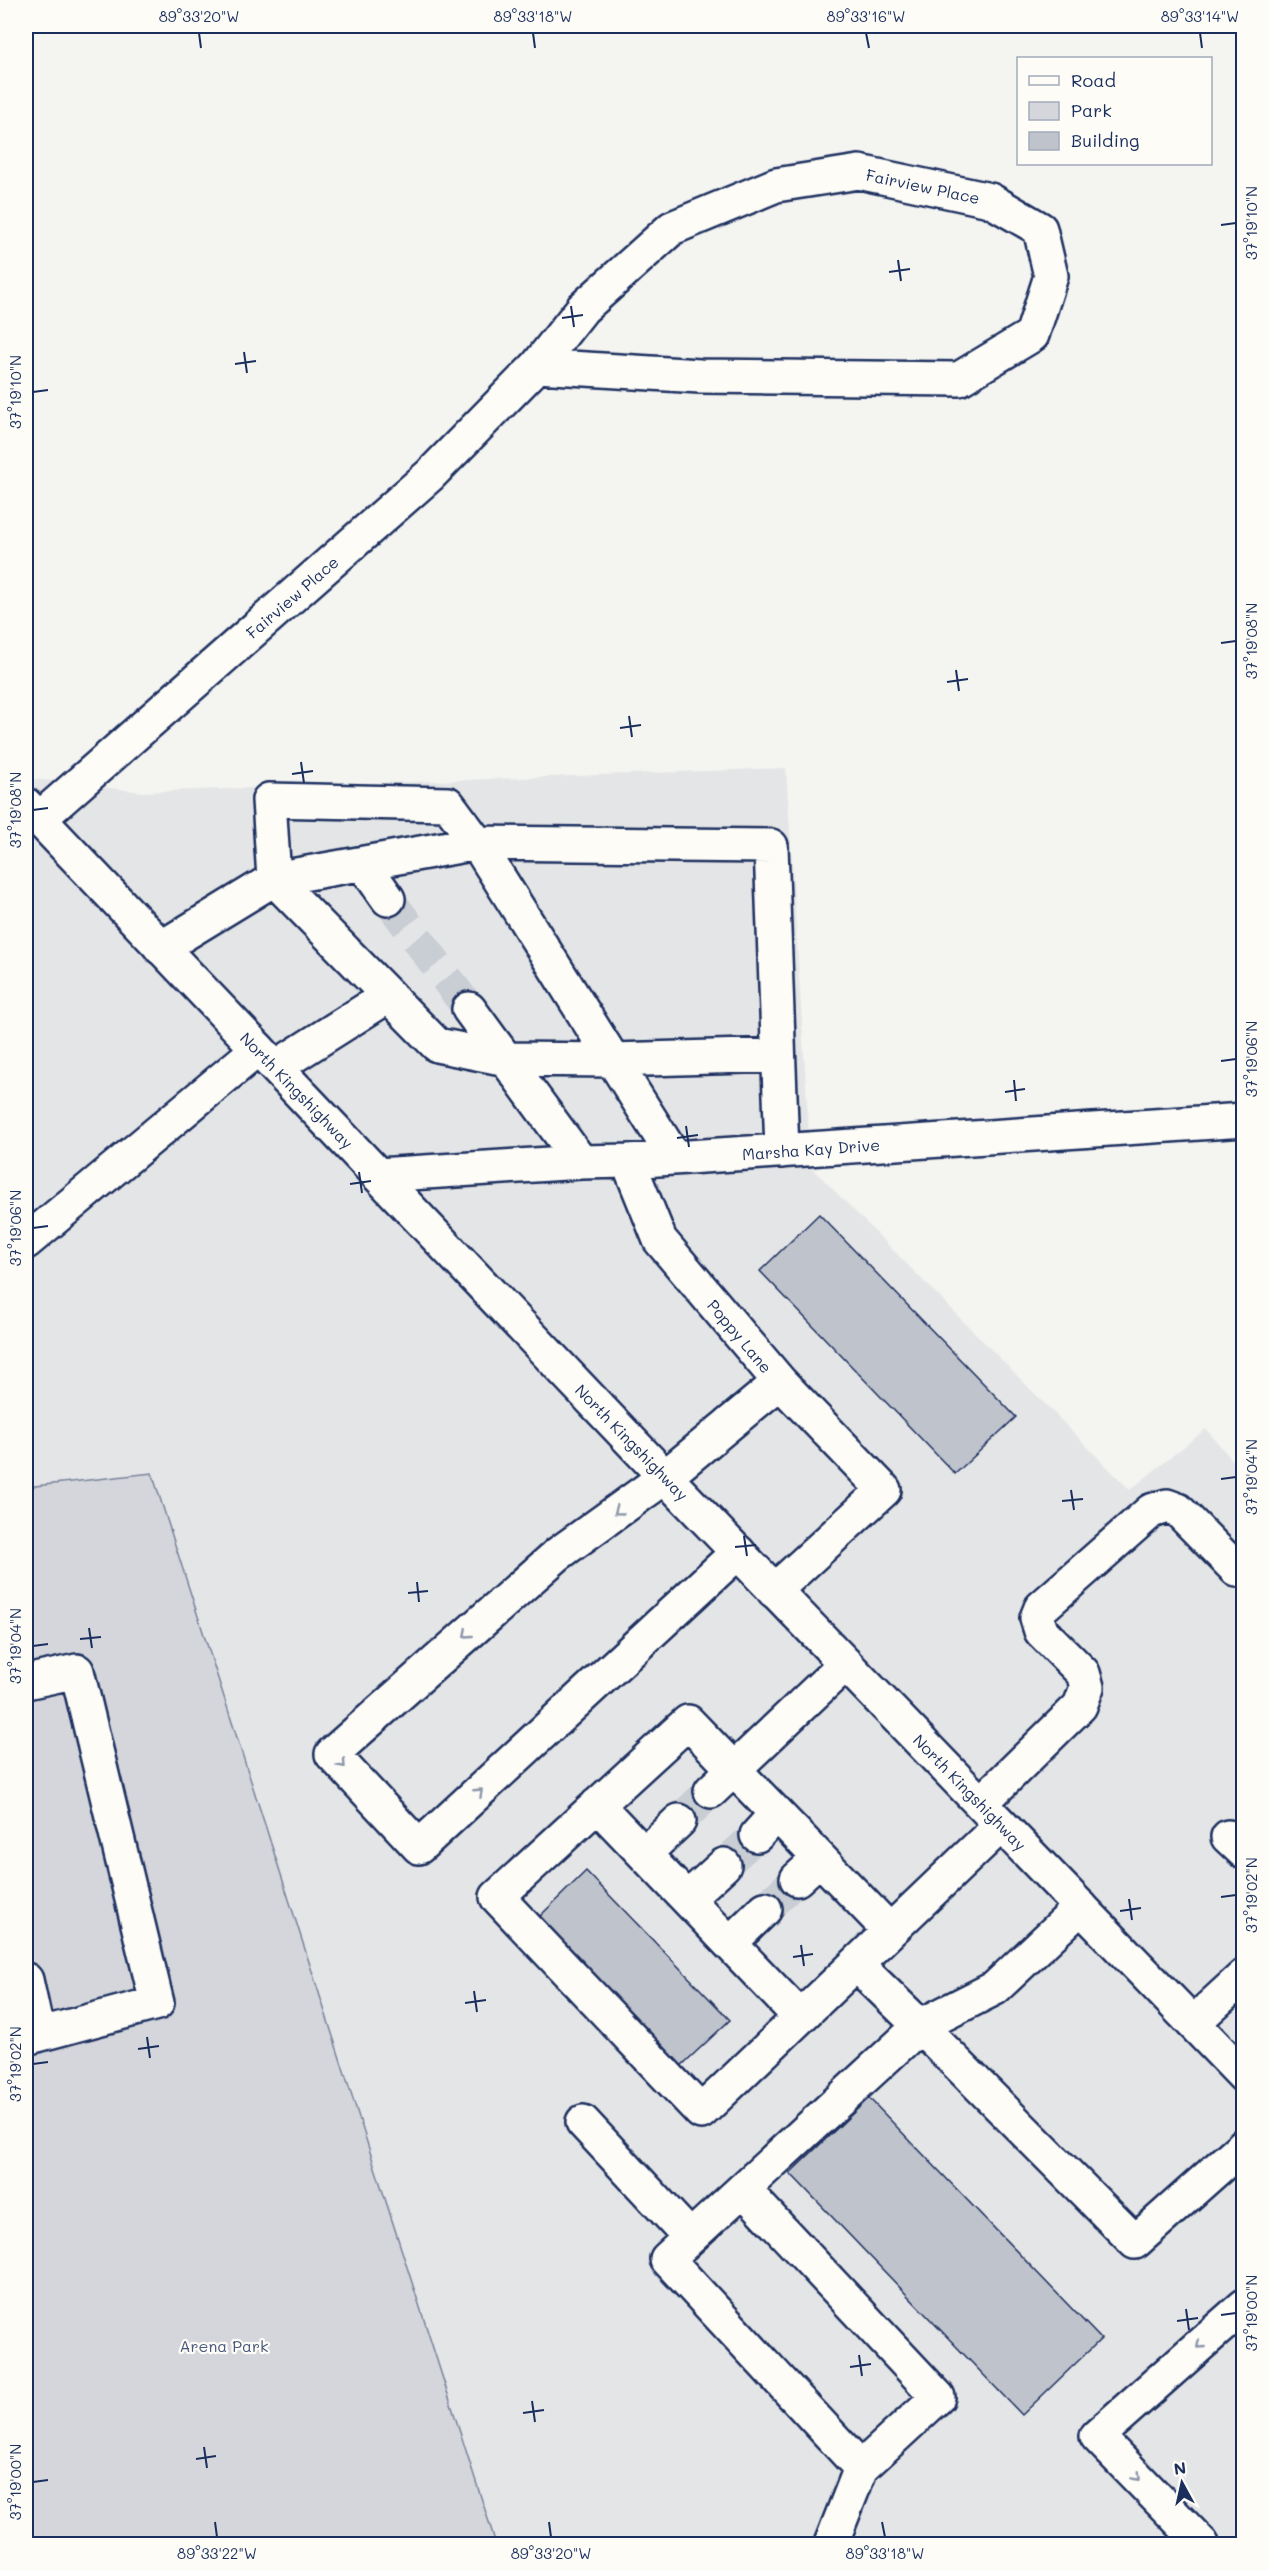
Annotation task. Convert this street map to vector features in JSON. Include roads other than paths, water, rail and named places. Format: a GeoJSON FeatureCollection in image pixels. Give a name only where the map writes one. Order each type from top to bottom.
{"type":"FeatureCollection","features":[{"type":"Feature","properties":{"kind":"street","name":"Fairview Place"},"geometry":{"type":"LineString","coordinates":[[32,812],[430,475],[537,366],[583,308],[672,228],[776,184],[859,172],[990,200],[1040,230],[1051,276],[1032,335],[959,379],[700,376],[537,366]]}},
{"type":"Feature","properties":{"kind":"street"},"geometry":{"type":"LineString","coordinates":[[674,1157],[613,1060],[477,843],[448,804],[269,800],[274,879],[437,1045],[507,1059],[613,1060],[777,1055]]}},
{"type":"Feature","properties":{"kind":"street","name":"North Kingshighway"},"geometry":{"type":"LineString","coordinates":[[32,812],[774,1591],[1244,2076]]}},
{"type":"Feature","properties":{"kind":"street"},"geometry":{"type":"LineString","coordinates":[[161,948],[274,879],[364,865],[477,843],[771,846],[782,1151]]}},
{"type":"Feature","properties":{"kind":"street"},"geometry":{"type":"LineString","coordinates":[[364,865],[388,899]]}},
{"type":"Feature","properties":{"kind":"street"},"geometry":{"type":"LineString","coordinates":[[26,1242],[267,1058],[388,996]]}},
{"type":"Feature","properties":{"kind":"street"},"geometry":{"type":"LineString","coordinates":[[469,1009],[581,1162]]}},
{"type":"Feature","properties":{"kind":"street","name":"Marsha Kay Drive"},"geometry":{"type":"LineString","coordinates":[[378,1175],[628,1161],[1244,1120]]}},
{"type":"Feature","properties":{"kind":"street","name":"Poppy Lane"},"geometry":{"type":"LineString","coordinates":[[628,1161],[660,1240],[780,1382],[665,1477],[558,1554],[332,1754],[419,1847],[738,1552]]}},
{"type":"Feature","properties":{"kind":"street"},"geometry":{"type":"LineString","coordinates":[[774,1591],[884,1490],[780,1382]]}},
{"type":"Feature","properties":{"kind":"street"},"geometry":{"type":"LineString","coordinates":[[890,1931],[808,1869],[722,1780],[688,1722],[497,1897],[701,2112],[890,1931],[1080,1706],[1087,1687],[1083,1673],[1041,1630],[1037,1618],[1041,1608],[1151,1511],[1167,1506],[1178,1510],[1237,1570]]}},
{"type":"Feature","properties":{"kind":"street"},"geometry":{"type":"LineString","coordinates":[[722,1780],[845,1664]]}},
{"type":"Feature","properties":{"kind":"street"},"geometry":{"type":"LineString","coordinates":[[26,1682],[77,1671],[157,2003],[32,2037],[26,1980]]}},
{"type":"Feature","properties":{"kind":"street"},"geometry":{"type":"LineString","coordinates":[[597,1805],[800,2016]]}},
{"type":"Feature","properties":{"kind":"street"},"geometry":{"type":"LineString","coordinates":[[644,1854],[679,1821]]}},
{"type":"Feature","properties":{"kind":"street"},"geometry":{"type":"LineString","coordinates":[[687,1899],[724,1865]]}},
{"type":"Feature","properties":{"kind":"street"},"geometry":{"type":"LineString","coordinates":[[861,2468],[667,2259],[920,2026],[995,1988],[1081,1907]]}},
{"type":"Feature","properties":{"kind":"street"},"geometry":{"type":"LineString","coordinates":[[730,1943],[765,1909]]}},
{"type":"Feature","properties":{"kind":"street"},"geometry":{"type":"LineString","coordinates":[[856,1964],[1135,2242],[1244,2145]]}},
{"type":"Feature","properties":{"kind":"street"},"geometry":{"type":"LineString","coordinates":[[1193,2023],[1244,1976]]}},
{"type":"Feature","properties":{"kind":"street"},"geometry":{"type":"LineString","coordinates":[[583,2121],[690,2237]]}},
{"type":"Feature","properties":{"kind":"street"},"geometry":{"type":"LineString","coordinates":[[743,2188],[938,2397],[861,2468],[831,2544]]}},
{"type":"Feature","properties":{"kind":"street"},"geometry":{"type":"LineString","coordinates":[[1202,2544],[1097,2436],[1244,2306]]}},
{"type":"Feature","properties":{"kind":"tunnel"},"geometry":{"type":"LineString","coordinates":[[388,899],[469,1009]]}},
{"type":"Feature","properties":{"kind":"tunnel"},"geometry":{"type":"LineString","coordinates":[[679,1821],[711,1791]]}},
{"type":"Feature","properties":{"kind":"tunnel"},"geometry":{"type":"LineString","coordinates":[[724,1865],[757,1835]]}},
{"type":"Feature","properties":{"kind":"tunnel"},"geometry":{"type":"LineString","coordinates":[[765,1909],[797,1879]]}},
{"type":"Feature","properties":{"kind":"park label","name":"Arena Park"},"geometry":{"type":"Point","coordinates":[224,2345]}}]}
